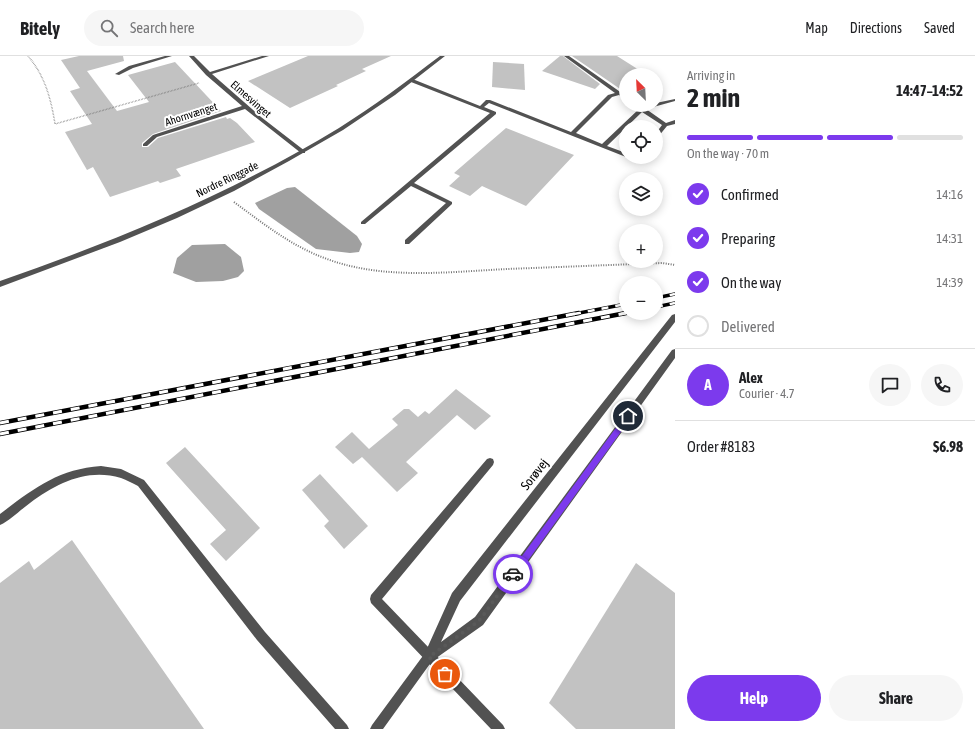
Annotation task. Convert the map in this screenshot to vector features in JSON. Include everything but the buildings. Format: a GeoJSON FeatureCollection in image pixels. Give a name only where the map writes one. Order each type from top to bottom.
{"type":"FeatureCollection","features":[{"type":"Feature","properties":{"kind":"street"},"geometry":{"type":"LineString","coordinates":[[117,74],[131,67],[170,56]]}},
{"type":"Feature","properties":{"kind":"street","name":"Elmesvinget"},"geometry":{"type":"LineString","coordinates":[[191,56],[208,74],[245,107],[271,129],[303,152]]}},
{"type":"Feature","properties":{"kind":"street"},"geometry":{"type":"LineString","coordinates":[[208,74],[267,56]]}},
{"type":"Feature","properties":{"kind":"street","name":"Nordre Ringgade"},"geometry":{"type":"LineString","coordinates":[[0,284],[69,261],[134,234],[223,193],[303,152],[376,106],[413,80],[443,56]]}},
{"type":"Feature","properties":{"kind":"street"},"geometry":{"type":"LineString","coordinates":[[566,56],[619,92]]}},
{"type":"Feature","properties":{"kind":"street"},"geometry":{"type":"LineString","coordinates":[[363,223],[494,113],[413,80]]}},
{"type":"Feature","properties":{"kind":"street"},"geometry":{"type":"LineString","coordinates":[[572,134],[610,96],[619,93]]}},
{"type":"Feature","properties":{"kind":"street"},"geometry":{"type":"LineString","coordinates":[[663,103],[675,100]]}},
{"type":"Feature","properties":{"kind":"street"},"geometry":{"type":"LineString","coordinates":[[481,108],[488,101],[619,152]]}},
{"type":"Feature","properties":{"kind":"street","name":"Ahornvænget"},"geometry":{"type":"LineString","coordinates":[[145,146],[155,136],[245,107]]}},
{"type":"Feature","properties":{"kind":"street"},"geometry":{"type":"LineString","coordinates":[[603,146],[639,112]]}},
{"type":"Feature","properties":{"kind":"street"},"geometry":{"type":"LineString","coordinates":[[646,112],[665,125]]}},
{"type":"Feature","properties":{"kind":"street"},"geometry":{"type":"LineString","coordinates":[[663,127],[665,125],[675,122]]}},
{"type":"Feature","properties":{"kind":"street"},"geometry":{"type":"LineString","coordinates":[[407,242],[450,203],[410,183]]}},
{"type":"Feature","properties":{"kind":"street","name":"Sorøvej"},"geometry":{"type":"LineString","coordinates":[[376,729],[429,657],[456,597],[675,317]]}},
{"type":"Feature","properties":{"kind":"street","name":"Sorøvej"},"geometry":{"type":"LineString","coordinates":[[429,657],[479,621],[675,352]]}},
{"type":"Feature","properties":{"kind":"street"},"geometry":{"type":"LineString","coordinates":[[490,462],[375,599],[499,729]]}},
{"type":"Feature","properties":{"kind":"street"},"geometry":{"type":"LineString","coordinates":[[0,520],[41,489],[70,474],[96,469],[120,473],[141,483],[261,636],[344,729]]}},
{"type":"Feature","properties":{"kind":"path"},"geometry":{"type":"LineString","coordinates":[[28,56],[44,81],[51,100],[55,124],[213,78]]}},
{"type":"Feature","properties":{"kind":"path"},"geometry":{"type":"LineString","coordinates":[[223,193],[275,233],[305,250],[346,265],[392,272],[444,272],[662,263],[675,265]]}},
{"type":"Feature","properties":{"kind":"shaded area"},"geometry":{"type":"Polygon","coordinates":[[[295,187],[357,236],[362,244],[359,252],[350,253],[316,249],[259,209],[255,203],[287,188],[295,187]]]}},
{"type":"Feature","properties":{"kind":"shaded area"},"geometry":{"type":"Polygon","coordinates":[[[225,244],[241,257],[244,271],[238,277],[223,281],[196,282],[173,273],[177,258],[192,245],[225,244]]]}},
{"type":"Feature","properties":{"kind":"railway"},"geometry":{"type":"LineString","coordinates":[[663,297],[675,294]]}},
{"type":"Feature","properties":{"kind":"railway"},"geometry":{"type":"LineString","coordinates":[[663,306],[675,303]]}},
{"type":"Feature","properties":{"kind":"railway"},"geometry":{"type":"LineString","coordinates":[[574,314],[619,305]]}},
{"type":"Feature","properties":{"kind":"railway"},"geometry":{"type":"LineString","coordinates":[[0,423],[579,313]]}},
{"type":"Feature","properties":{"kind":"railway"},"geometry":{"type":"LineString","coordinates":[[0,434],[619,314]]}},
{"type":"Feature","properties":{"kind":"way so far"},"geometry":{"type":"LineString","coordinates":[[445,674],[429,657],[479,621],[513,574]]}},
{"type":"Feature","properties":{"kind":"route"},"geometry":{"type":"LineString","coordinates":[[513,574],[628,416]]}}]}
